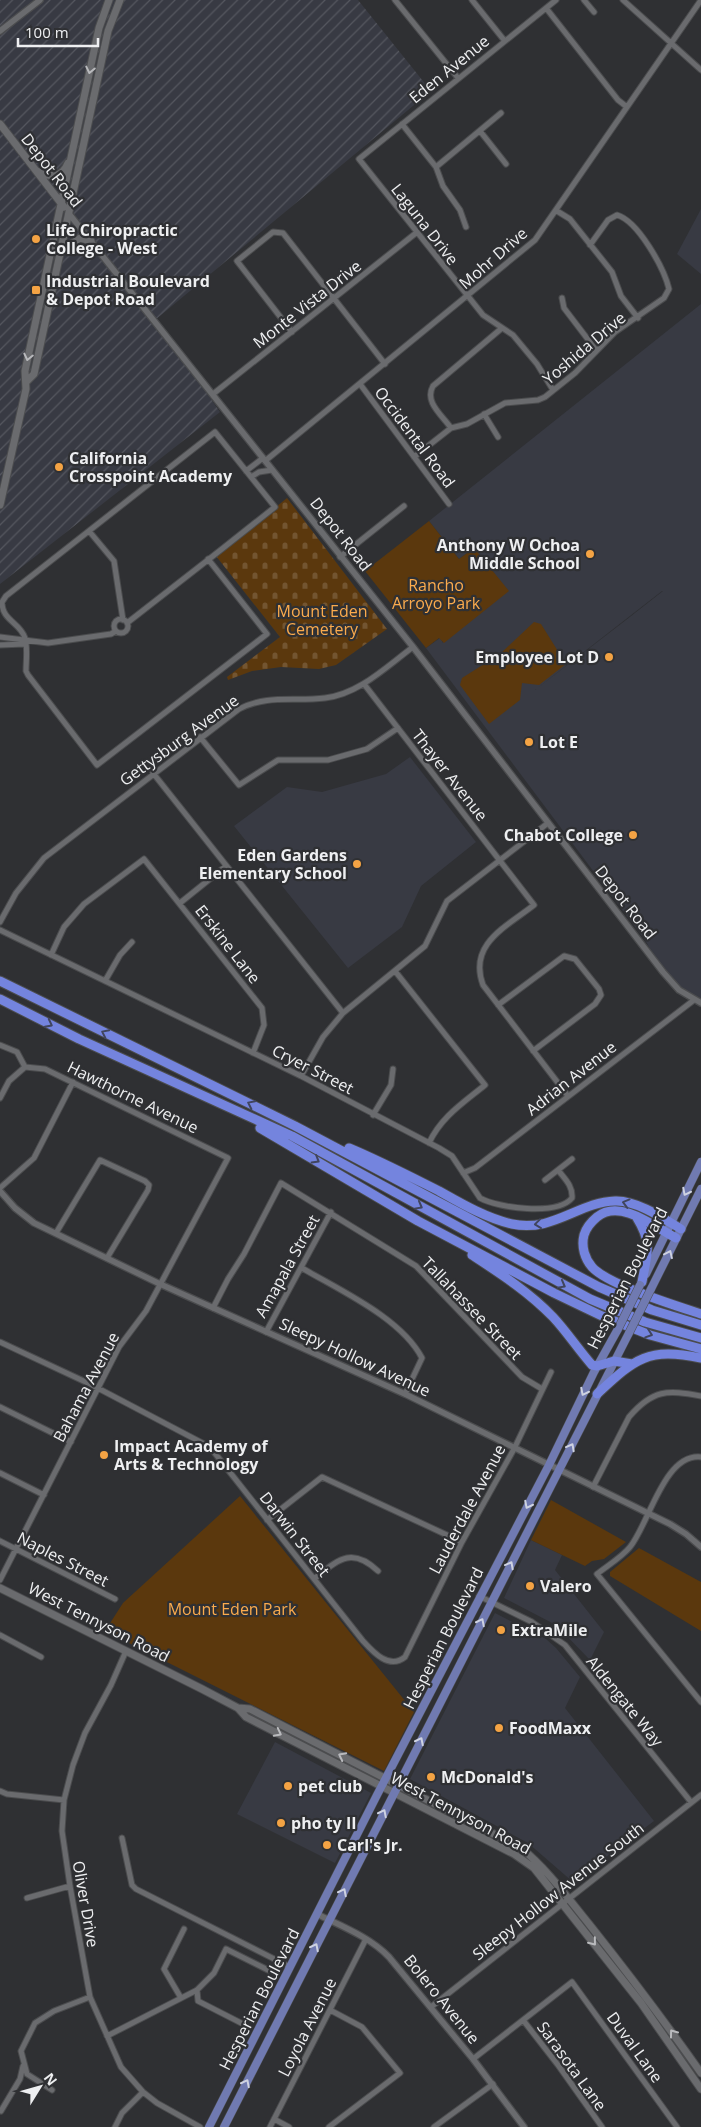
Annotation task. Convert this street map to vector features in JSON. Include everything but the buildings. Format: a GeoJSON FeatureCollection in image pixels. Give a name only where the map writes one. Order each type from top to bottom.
{"type":"FeatureCollection","features":[{"type":"Feature","properties":{"kind":"highway"},"geometry":{"type":"LineString","coordinates":[[0,981],[295,1126],[594,1284],[652,1310],[701,1325]]}},
{"type":"Feature","properties":{"kind":"highway"},"geometry":{"type":"LineString","coordinates":[[2,1000],[79,1039],[292,1136],[590,1299],[633,1318],[701,1338]]}},
{"type":"Feature","properties":{"kind":"highway"},"geometry":{"type":"LineString","coordinates":[[197,1093],[287,1142],[433,1229],[527,1293],[565,1330],[591,1364],[598,1366],[614,1361],[632,1364]]}},
{"type":"Feature","properties":{"kind":"highway"},"geometry":{"type":"LineString","coordinates":[[295,1126],[383,1162],[466,1206],[513,1224],[538,1225],[552,1222],[603,1202],[616,1200],[631,1204],[681,1228]]}},
{"type":"Feature","properties":{"kind":"highway"},"geometry":{"type":"LineString","coordinates":[[676,1238],[637,1217],[614,1210],[598,1216],[588,1226],[584,1234],[583,1244],[586,1258],[592,1267],[603,1275],[660,1301],[701,1314]]}},
{"type":"Feature","properties":{"kind":"highway"},"geometry":{"type":"LineString","coordinates":[[637,1217],[648,1243],[641,1283]]}},
{"type":"Feature","properties":{"kind":"highway"},"geometry":{"type":"LineString","coordinates":[[433,1229],[602,1316],[650,1335],[701,1348]]}},
{"type":"Feature","properties":{"kind":"highway"},"geometry":{"type":"LineString","coordinates":[[597,1394],[623,1369],[645,1357],[667,1353],[701,1358]]}},
{"type":"Feature","properties":{"kind":"main road"},"geometry":{"type":"LineString","coordinates":[[0,505],[27,381],[25,371],[99,28],[109,0]]}},
{"type":"Feature","properties":{"kind":"main road"},"geometry":{"type":"LineString","coordinates":[[27,381],[34,374],[70,215],[108,31],[120,0]]}},
{"type":"Feature","properties":{"kind":"main road","name":"Depot Road"},"geometry":{"type":"LineString","coordinates":[[0,124],[70,215]]}},
{"type":"Feature","properties":{"kind":"main road"},"geometry":{"type":"LineString","coordinates":[[34,169],[48,176],[61,174],[65,171],[73,152]]}},
{"type":"Feature","properties":{"kind":"main road"},"geometry":{"type":"LineString","coordinates":[[62,250],[80,238],[91,241]]}},
{"type":"Feature","properties":{"kind":"main road"},"geometry":{"type":"LineString","coordinates":[[37,316],[41,320],[40,349]]}},
{"type":"Feature","properties":{"kind":"main road","name":"Hesperian Boulevard"},"geometry":{"type":"LineString","coordinates":[[209,2127],[381,1786],[549,1465],[701,1162]]}},
{"type":"Feature","properties":{"kind":"main road","name":"Hesperian Boulevard"},"geometry":{"type":"LineString","coordinates":[[224,2127],[393,1792],[629,1334],[701,1189]]}},
{"type":"Feature","properties":{"kind":"main road","name":"West Tennyson Road"},"geometry":{"type":"LineString","coordinates":[[0,1588],[238,1708],[246,1717],[514,1854],[534,1868],[566,1901],[648,1998],[701,2073]]}},
{"type":"Feature","properties":{"kind":"main road","name":"West Tennyson Road"},"geometry":{"type":"LineString","coordinates":[[238,1708],[250,1709],[398,1784],[520,1848],[540,1863],[641,2002],[701,2089]]}},
{"type":"Feature","properties":{"kind":"street"},"geometry":{"type":"LineString","coordinates":[[0,31],[40,0]]}},
{"type":"Feature","properties":{"kind":"street"},"geometry":{"type":"LineString","coordinates":[[396,0],[458,78]]}},
{"type":"Feature","properties":{"kind":"street"},"geometry":{"type":"LineString","coordinates":[[472,0],[504,40]]}},
{"type":"Feature","properties":{"kind":"street","name":"Eden Avenue"},"geometry":{"type":"LineString","coordinates":[[359,159],[504,40],[556,0]]}},
{"type":"Feature","properties":{"kind":"street"},"geometry":{"type":"LineString","coordinates":[[584,0],[594,12]]}},
{"type":"Feature","properties":{"kind":"street"},"geometry":{"type":"LineString","coordinates":[[624,0],[701,70]]}},
{"type":"Feature","properties":{"kind":"street","name":"Mohr Drive"},"geometry":{"type":"LineString","coordinates":[[246,470],[264,459],[360,384],[524,251],[556,211],[701,0]]}},
{"type":"Feature","properties":{"kind":"street"},"geometry":{"type":"LineString","coordinates":[[546,8],[593,70],[618,100],[627,107]]}},
{"type":"Feature","properties":{"kind":"street"},"geometry":{"type":"LineString","coordinates":[[436,167],[501,113]]}},
{"type":"Feature","properties":{"kind":"street"},"geometry":{"type":"LineString","coordinates":[[402,124],[436,167],[443,186],[460,210],[466,227]]}},
{"type":"Feature","properties":{"kind":"street"},"geometry":{"type":"LineString","coordinates":[[480,131],[506,164]]}},
{"type":"Feature","properties":{"kind":"street","name":"Laguna Drive"},"geometry":{"type":"LineString","coordinates":[[359,159],[467,297],[483,315],[513,335],[537,364],[543,377],[553,390]]}},
{"type":"Feature","properties":{"kind":"street"},"geometry":{"type":"LineString","coordinates":[[556,211],[570,219],[612,272],[622,296],[638,318]]}},
{"type":"Feature","properties":{"kind":"street","name":"Depot Road"},"geometry":{"type":"LineString","coordinates":[[70,215],[413,647],[663,972],[678,990],[701,1003]]}},
{"type":"Feature","properties":{"kind":"street","name":"Yoshida Drive"},"geometry":{"type":"LineString","coordinates":[[414,457],[451,428],[467,424],[505,403],[538,400],[575,373],[616,332],[664,298],[669,289],[651,248],[627,218],[617,215],[608,220],[590,245]]}},
{"type":"Feature","properties":{"kind":"street","name":"Occidental Road"},"geometry":{"type":"LineString","coordinates":[[292,332],[237,261],[273,232],[283,233],[384,364]]}},
{"type":"Feature","properties":{"kind":"street","name":"Monte Vista Drive"},"geometry":{"type":"LineString","coordinates":[[213,394],[416,233]]}},
{"type":"Feature","properties":{"kind":"street"},"geometry":{"type":"LineString","coordinates":[[562,298],[564,308],[596,350]]}},
{"type":"Feature","properties":{"kind":"street"},"geometry":{"type":"LineString","coordinates":[[451,428],[430,401],[428,394],[433,386],[502,328]]}},
{"type":"Feature","properties":{"kind":"street","name":"Occidental Road"},"geometry":{"type":"LineString","coordinates":[[360,384],[449,504]]}},
{"type":"Feature","properties":{"kind":"street"},"geometry":{"type":"LineString","coordinates":[[484,414],[498,437]]}},
{"type":"Feature","properties":{"kind":"street"},"geometry":{"type":"LineString","coordinates":[[89,530],[114,561],[125,622],[127,628],[124,632],[116,631],[111,634],[48,643],[25,642],[1,645],[4,636],[12,631],[11,623],[2,607],[6,596],[89,530],[215,432],[275,507],[125,622],[116,622],[116,631]]}},
{"type":"Feature","properties":{"kind":"street"},"geometry":{"type":"LineString","coordinates":[[252,477],[259,472],[272,470]]}},
{"type":"Feature","properties":{"kind":"street"},"geometry":{"type":"LineString","coordinates":[[340,557],[404,506]]}},
{"type":"Feature","properties":{"kind":"street"},"geometry":{"type":"LineString","coordinates":[[11,623],[19,628],[25,642],[26,671],[28,676],[97,765],[267,634],[208,559]]}},
{"type":"Feature","properties":{"kind":"street"},"geometry":{"type":"LineString","coordinates":[[4,636],[25,642]]}},
{"type":"Feature","properties":{"kind":"street","name":"Gettysburg Avenue"},"geometry":{"type":"LineString","coordinates":[[0,922],[16,893],[44,858],[239,709],[258,701],[325,698],[341,695],[364,684],[413,647]]}},
{"type":"Feature","properties":{"kind":"street","name":"Thayer Avenue"},"geometry":{"type":"LineString","coordinates":[[364,684],[534,905],[490,940],[480,956],[479,973],[483,985],[498,1005]]}},
{"type":"Feature","properties":{"kind":"street"},"geometry":{"type":"LineString","coordinates":[[200,737],[239,785],[278,760],[328,760],[367,749],[398,728]]}},
{"type":"Feature","properties":{"kind":"street"},"geometry":{"type":"LineString","coordinates":[[153,773],[343,1013]]}},
{"type":"Feature","properties":{"kind":"street"},"geometry":{"type":"LineString","coordinates":[[301,1076],[323,1037],[343,1013],[425,946],[447,901],[548,823]]}},
{"type":"Feature","properties":{"kind":"street","name":"Erskine Lane"},"geometry":{"type":"LineString","coordinates":[[51,954],[64,927],[84,904],[144,858],[262,1008],[264,1026],[253,1053]]}},
{"type":"Feature","properties":{"kind":"street"},"geometry":{"type":"LineString","coordinates":[[180,903],[226,866]]}},
{"type":"Feature","properties":{"kind":"street","name":"Cryer Street"},"geometry":{"type":"LineString","coordinates":[[0,930],[301,1076],[429,1143],[452,1156],[480,1198],[485,1201],[519,1208],[546,1208],[563,1205],[572,1198],[570,1185],[558,1170]]}},
{"type":"Feature","properties":{"kind":"street"},"geometry":{"type":"LineString","coordinates":[[105,981],[120,955],[132,942]]}},
{"type":"Feature","properties":{"kind":"street"},"geometry":{"type":"LineString","coordinates":[[533,1051],[595,1004],[601,995],[575,959],[564,956],[498,1005],[533,1051],[568,1096]]}},
{"type":"Feature","properties":{"kind":"street"},"geometry":{"type":"LineString","coordinates":[[395,971],[485,1086],[449,1113],[436,1129],[429,1143]]}},
{"type":"Feature","properties":{"kind":"street","name":"Adrian Avenue"},"geometry":{"type":"LineString","coordinates":[[463,1173],[475,1168],[694,1000]]}},
{"type":"Feature","properties":{"kind":"street"},"geometry":{"type":"LineString","coordinates":[[0,1045],[17,1052],[25,1067],[9,1081],[0,1098]]}},
{"type":"Feature","properties":{"kind":"street","name":"Hawthorne Avenue"},"geometry":{"type":"LineString","coordinates":[[25,1067],[45,1069],[228,1158]]}},
{"type":"Feature","properties":{"kind":"street"},"geometry":{"type":"LineString","coordinates":[[374,1115],[391,1085],[393,1069]]}},
{"type":"Feature","properties":{"kind":"street"},"geometry":{"type":"LineString","coordinates":[[0,1189],[34,1158],[73,1082]]}},
{"type":"Feature","properties":{"kind":"street","name":"Bahama Avenue"},"geometry":{"type":"LineString","coordinates":[[0,1580],[119,1347],[146,1311],[228,1158]]}},
{"type":"Feature","properties":{"kind":"street"},"geometry":{"type":"LineString","coordinates":[[545,1180],[572,1159]]}},
{"type":"Feature","properties":{"kind":"street"},"geometry":{"type":"LineString","coordinates":[[56,1233],[100,1160],[145,1181],[149,1188],[107,1258]]}},
{"type":"Feature","properties":{"kind":"street","name":"Tallahassee Street"},"geometry":{"type":"LineString","coordinates":[[213,1308],[281,1183],[416,1266],[522,1378],[542,1389]]}},
{"type":"Feature","properties":{"kind":"street","name":"Sleepy Hollow Avenue"},"geometry":{"type":"LineString","coordinates":[[0,1189],[24,1216],[56,1233],[160,1284],[405,1394],[649,1514],[686,1534],[701,1547]]}},
{"type":"Feature","properties":{"kind":"street","name":"Amapala Street"},"geometry":{"type":"LineString","coordinates":[[266,1332],[331,1212]]}},
{"type":"Feature","properties":{"kind":"street"},"geometry":{"type":"LineString","coordinates":[[302,1268],[389,1320],[414,1346],[422,1358],[405,1394]]}},
{"type":"Feature","properties":{"kind":"street","name":"Darwin Street"},"geometry":{"type":"LineString","coordinates":[[0,1342],[98,1388],[210,1447],[376,1654],[391,1661],[399,1661],[405,1657]]}},
{"type":"Feature","properties":{"kind":"street","name":"Lauderdale Avenue"},"geometry":{"type":"LineString","coordinates":[[405,1657],[462,1542],[514,1449],[551,1372]]}},
{"type":"Feature","properties":{"kind":"street"},"geometry":{"type":"LineString","coordinates":[[593,1487],[629,1417],[636,1409],[653,1395],[663,1392],[672,1391],[701,1396]]}},
{"type":"Feature","properties":{"kind":"street"},"geometry":{"type":"LineString","coordinates":[[0,1407],[71,1442]]}},
{"type":"Feature","properties":{"kind":"street"},"geometry":{"type":"LineString","coordinates":[[701,1457],[692,1458],[675,1466],[630,1548],[597,1574],[699,1695],[701,1702]]}},
{"type":"Feature","properties":{"kind":"street"},"geometry":{"type":"LineString","coordinates":[[0,1474],[44,1496]]}},
{"type":"Feature","properties":{"kind":"street"},"geometry":{"type":"LineString","coordinates":[[267,1520],[322,1477],[462,1542]]}},
{"type":"Feature","properties":{"kind":"street","name":"Naples Street"},"geometry":{"type":"LineString","coordinates":[[0,1541],[115,1599]]}},
{"type":"Feature","properties":{"kind":"street"},"geometry":{"type":"LineString","coordinates":[[314,1579],[344,1557],[352,1556],[372,1565],[378,1571]]}},
{"type":"Feature","properties":{"kind":"street","name":"Aldengate Way"},"geometry":{"type":"LineString","coordinates":[[479,1596],[541,1627],[565,1645],[691,1802]]}},
{"type":"Feature","properties":{"kind":"street"},"geometry":{"type":"LineString","coordinates":[[0,1636],[41,1656]]}},
{"type":"Feature","properties":{"kind":"street","name":"Oliver Drive"},"geometry":{"type":"LineString","coordinates":[[126,1651],[111,1685],[85,1733],[73,1765],[64,1800],[62,1831],[70,1886],[90,1998],[120,2067],[143,2092],[157,2103],[200,2127]]}},
{"type":"Feature","properties":{"kind":"street"},"geometry":{"type":"LineString","coordinates":[[0,1791],[7,1794],[64,1800]]}},
{"type":"Feature","properties":{"kind":"street","name":"Sleepy Hollow Avenue South"},"geometry":{"type":"LineString","coordinates":[[431,2008],[701,1795]]}},
{"type":"Feature","properties":{"kind":"street"},"geometry":{"type":"LineString","coordinates":[[122,1838],[132,1885],[136,1889],[290,1967]]}},
{"type":"Feature","properties":{"kind":"street"},"geometry":{"type":"LineString","coordinates":[[27,1898],[70,1886]]}},
{"type":"Feature","properties":{"kind":"street","name":"Bolero Avenue"},"geometry":{"type":"LineString","coordinates":[[317,1914],[380,1947],[473,2059],[524,2127]]}},
{"type":"Feature","properties":{"kind":"street"},"geometry":{"type":"LineString","coordinates":[[181,1998],[164,1969],[184,1929]]}},
{"type":"Feature","properties":{"kind":"street","name":"Loyola Avenue"},"geometry":{"type":"LineString","coordinates":[[270,2127],[366,1939]]}},
{"type":"Feature","properties":{"kind":"street"},"geometry":{"type":"LineString","coordinates":[[107,2036],[197,1990],[214,1973],[226,1949],[270,1971]]}},
{"type":"Feature","properties":{"kind":"street","name":"Duval Lane"},"geometry":{"type":"LineString","coordinates":[[523,2020],[572,1982],[677,2127]]}},
{"type":"Feature","properties":{"kind":"street"},"geometry":{"type":"LineString","coordinates":[[197,1990],[198,2001],[245,2025]]}},
{"type":"Feature","properties":{"kind":"street"},"geometry":{"type":"LineString","coordinates":[[52,2090],[27,2074],[23,2066],[21,2051],[35,2023],[54,2011],[90,1998]]}},
{"type":"Feature","properties":{"kind":"street"},"geometry":{"type":"LineString","coordinates":[[329,2127],[400,2073],[362,2027],[330,2010]]}},
{"type":"Feature","properties":{"kind":"street"},"geometry":{"type":"LineString","coordinates":[[473,2059],[523,2020]]}},
{"type":"Feature","properties":{"kind":"street","name":"Sarasota Lane"},"geometry":{"type":"LineString","coordinates":[[523,2020],[602,2127]]}},
{"type":"Feature","properties":{"kind":"street"},"geometry":{"type":"LineString","coordinates":[[1,2111],[20,2079],[23,2066]]}},
{"type":"Feature","properties":{"kind":"street"},"geometry":{"type":"LineString","coordinates":[[434,2127],[493,2084]]}},
{"type":"Feature","properties":{"kind":"street"},"geometry":{"type":"LineString","coordinates":[[116,2127],[122,2113],[143,2092]]}},
{"type":"Feature","properties":{"kind":"street"},"geometry":{"type":"LineString","coordinates":[[274,2119],[289,2127]]}},
{"type":"Feature","properties":{"kind":"shaded area"},"geometry":{"type":"Polygon","coordinates":[[[0,0],[358,0],[431,91],[155,320],[220,412],[0,584],[0,0]]]}},
{"type":"Feature","properties":{"kind":"shaded area"},"geometry":{"type":"Polygon","coordinates":[[[701,209],[701,274],[677,254],[701,209]]]}},
{"type":"Feature","properties":{"kind":"shaded area"},"geometry":{"type":"Polygon","coordinates":[[[701,304],[701,1003],[694,1000],[663,972],[645,940],[426,648],[440,638],[443,643],[474,548],[459,559],[429,521],[701,304]],[[662,591],[535,690],[663,591],[662,591]]]}},
{"type":"Feature","properties":{"kind":"shaded area","name":"Eden Gardens Elementary School"},"geometry":{"type":"Polygon","coordinates":[[[410,757],[476,842],[421,886],[402,927],[348,968],[234,826],[287,787],[322,792],[386,774],[410,757]]]}},
{"type":"Feature","properties":{"kind":"shaded area"},"geometry":{"type":"Polygon","coordinates":[[[531,1540],[562,1555],[555,1570],[604,1632],[590,1660],[556,1625],[504,1598],[531,1540]]]}},
{"type":"Feature","properties":{"kind":"shaded area"},"geometry":{"type":"Polygon","coordinates":[[[495,1613],[546,1639],[580,1677],[565,1708],[654,1821],[573,1882],[528,1843],[410,1779],[495,1613]]]}},
{"type":"Feature","properties":{"kind":"shaded area"},"geometry":{"type":"Polygon","coordinates":[[[275,1742],[371,1793],[335,1863],[237,1814],[275,1742]]]}},
{"type":"Feature","properties":{"kind":"green space","name":"Mount Eden Cemetery"},"geometry":{"type":"Polygon","coordinates":[[[287,498],[387,629],[336,665],[319,669],[281,667],[252,671],[228,680],[227,677],[280,637],[216,556],[287,498]]]}},
{"type":"Feature","properties":{"kind":"green space","name":"Rancho Arroyo Park"},"geometry":{"type":"Polygon","coordinates":[[[429,521],[459,559],[474,548],[509,591],[444,643],[439,638],[426,648],[365,571],[429,521]]]}},
{"type":"Feature","properties":{"kind":"green space"},"geometry":{"type":"Polygon","coordinates":[[[534,622],[541,624],[566,664],[539,685],[522,683],[520,700],[489,724],[460,685],[462,678],[500,654],[534,622]]]}},
{"type":"Feature","properties":{"kind":"green space","name":"Mount Eden Park"},"geometry":{"type":"Polygon","coordinates":[[[240,1496],[414,1712],[384,1771],[105,1631],[123,1603],[240,1496]]]}},
{"type":"Feature","properties":{"kind":"green space"},"geometry":{"type":"Polygon","coordinates":[[[551,1500],[626,1542],[604,1559],[592,1561],[585,1566],[531,1540],[551,1500]]]}},
{"type":"Feature","properties":{"kind":"green space"},"geometry":{"type":"Polygon","coordinates":[[[639,1548],[701,1582],[701,1631],[610,1576],[610,1572],[639,1548]]]}},
{"type":"Feature","properties":{"kind":"place","name":"Life Chiropractic College - West"},"geometry":{"type":"Point","coordinates":[36,239]}},
{"type":"Feature","properties":{"kind":"place","name":"Industrial Boulevard & Depot Road"},"geometry":{"type":"Point","coordinates":[36,290]}},
{"type":"Feature","properties":{"kind":"place","name":"California Crosspoint Academy"},"geometry":{"type":"Point","coordinates":[59,467]}},
{"type":"Feature","properties":{"kind":"place","name":"Anthony W Ochoa Middle School"},"geometry":{"type":"Point","coordinates":[590,554]}},
{"type":"Feature","properties":{"kind":"place","name":"Employee Lot D"},"geometry":{"type":"Point","coordinates":[609,657]}},
{"type":"Feature","properties":{"kind":"place","name":"Lot E"},"geometry":{"type":"Point","coordinates":[529,742]}},
{"type":"Feature","properties":{"kind":"place","name":"Chabot College"},"geometry":{"type":"Point","coordinates":[633,835]}},
{"type":"Feature","properties":{"kind":"place","name":"Eden Gardens Elementary School"},"geometry":{"type":"Point","coordinates":[357,864]}},
{"type":"Feature","properties":{"kind":"place","name":"Impact Academy of Arts & Technology"},"geometry":{"type":"Point","coordinates":[104,1455]}},
{"type":"Feature","properties":{"kind":"place","name":"Valero"},"geometry":{"type":"Point","coordinates":[530,1586]}},
{"type":"Feature","properties":{"kind":"place","name":"ExtraMile"},"geometry":{"type":"Point","coordinates":[501,1630]}},
{"type":"Feature","properties":{"kind":"place","name":"FoodMaxx"},"geometry":{"type":"Point","coordinates":[499,1728]}},
{"type":"Feature","properties":{"kind":"place","name":"McDonald's"},"geometry":{"type":"Point","coordinates":[431,1777]}},
{"type":"Feature","properties":{"kind":"place","name":"pet club"},"geometry":{"type":"Point","coordinates":[288,1786]}},
{"type":"Feature","properties":{"kind":"place","name":"pho ty II"},"geometry":{"type":"Point","coordinates":[281,1823]}},
{"type":"Feature","properties":{"kind":"place","name":"Carl's Jr."},"geometry":{"type":"Point","coordinates":[327,1845]}}]}
